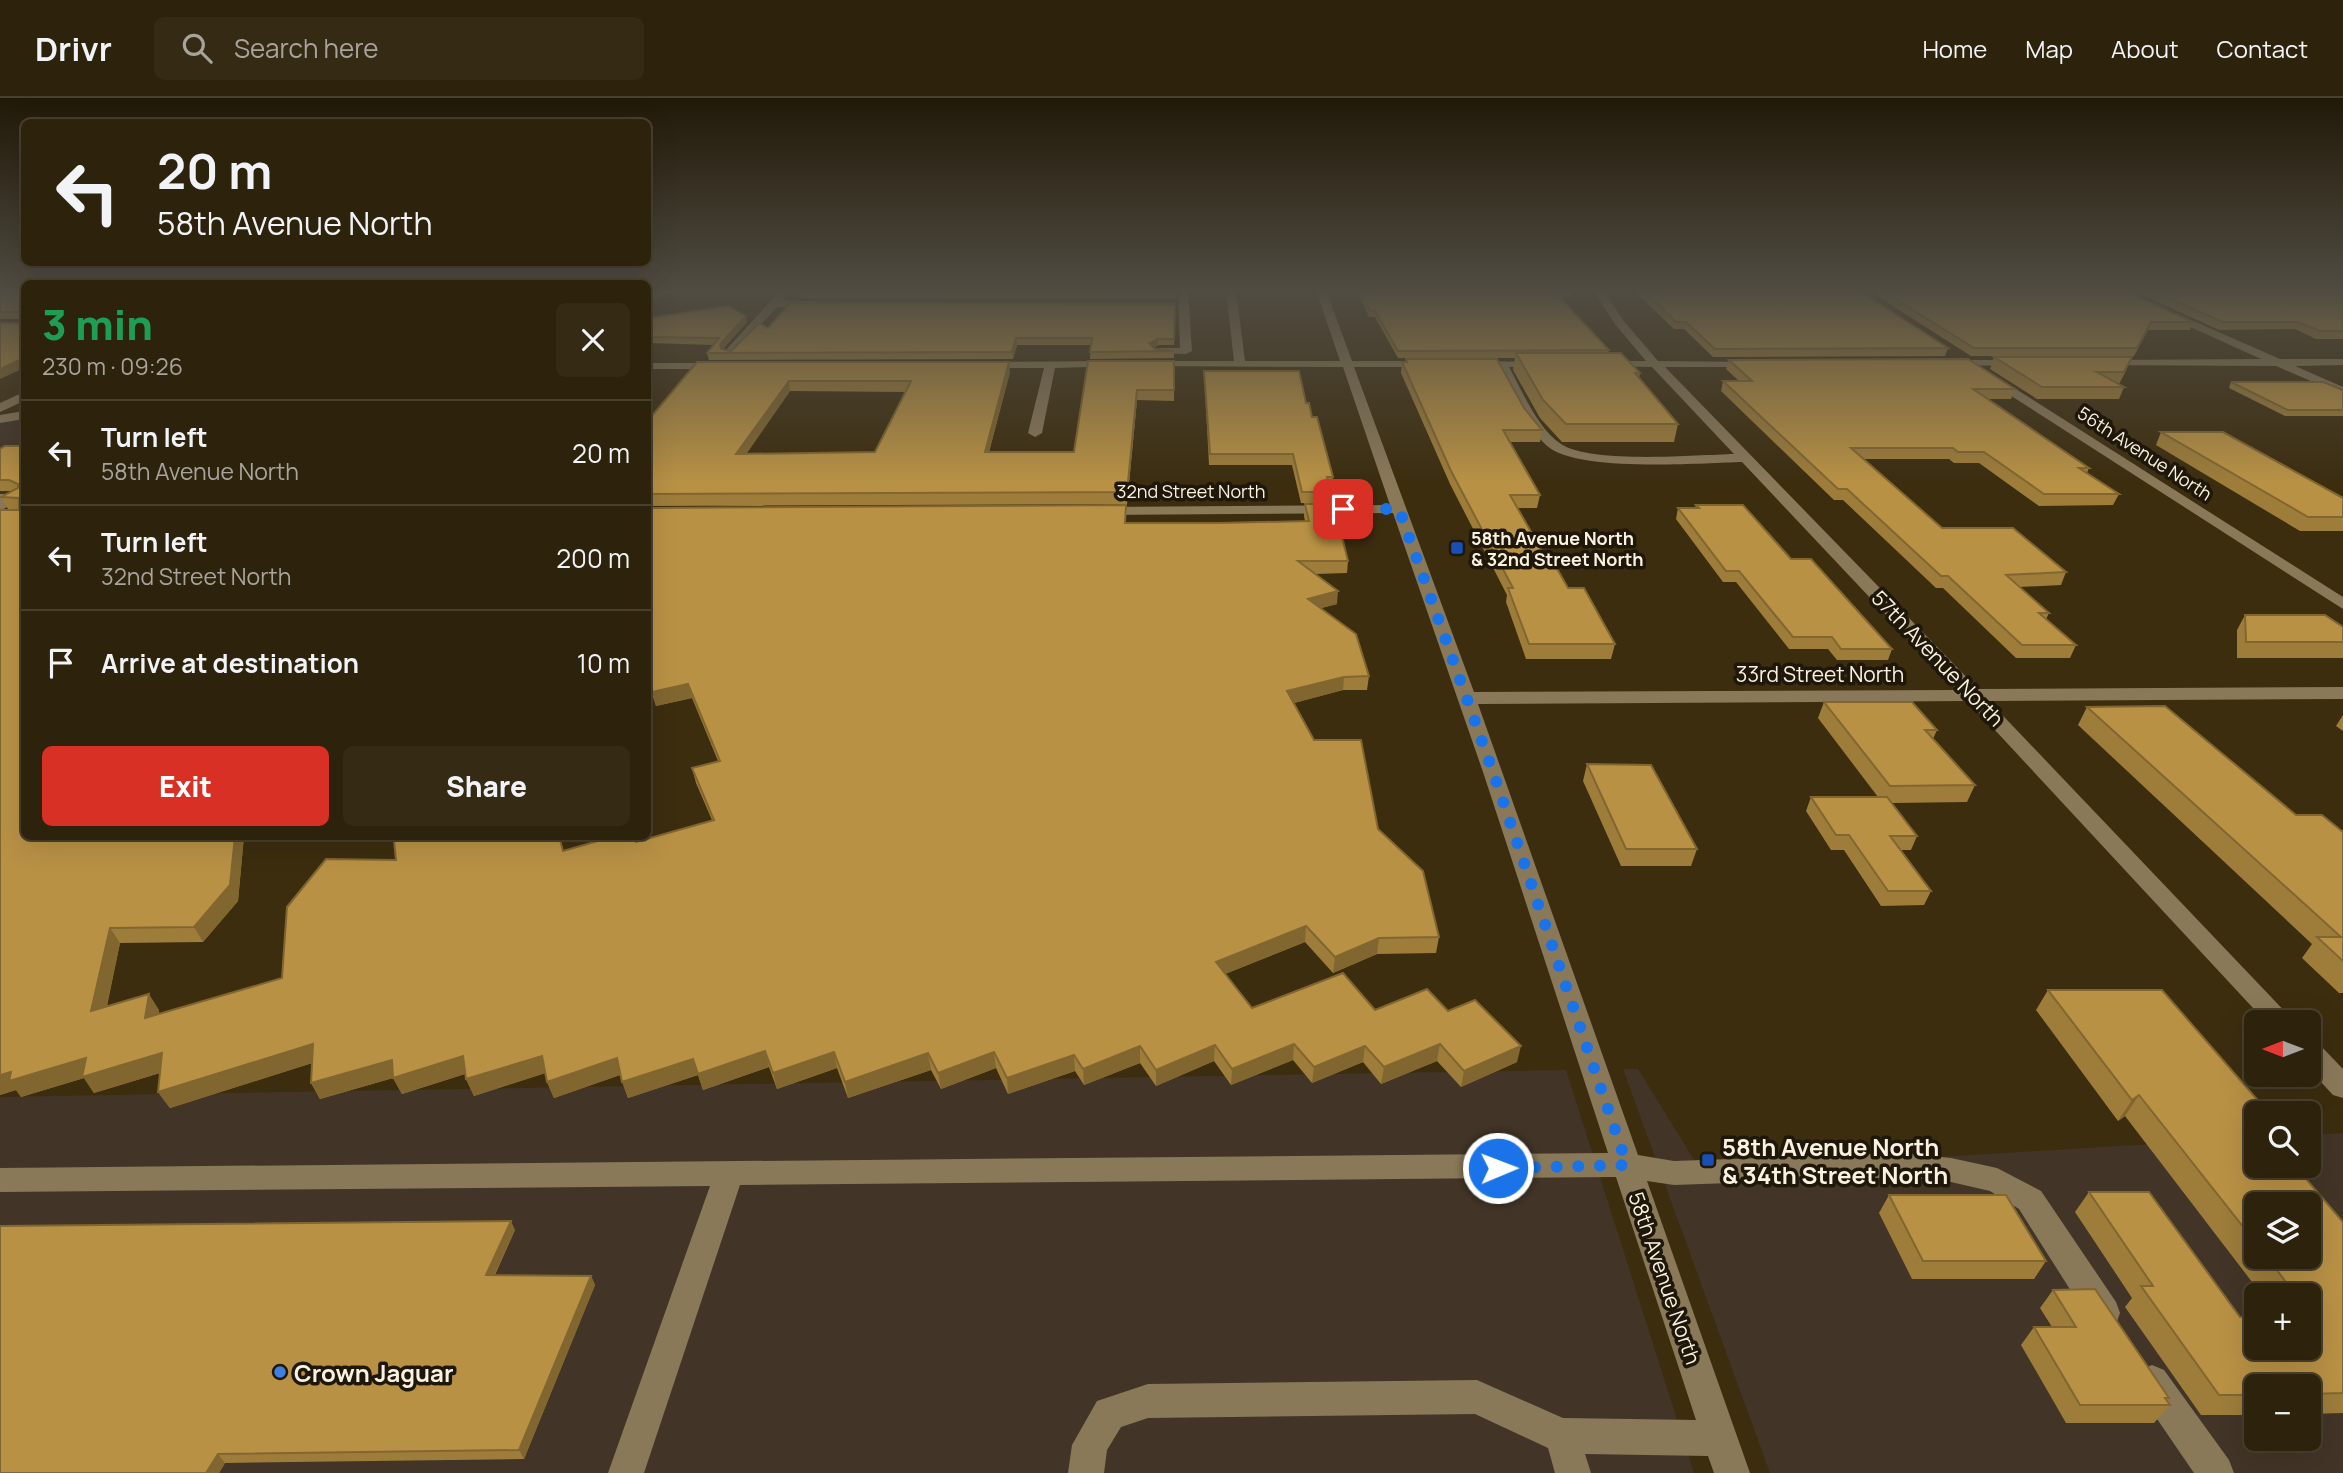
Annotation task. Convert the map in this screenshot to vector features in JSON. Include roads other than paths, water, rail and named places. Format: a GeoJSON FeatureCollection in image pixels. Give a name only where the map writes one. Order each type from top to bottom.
{"type":"FeatureCollection","features":[{"type":"Feature","properties":{"kind":"street"},"geometry":{"type":"LineString","coordinates":[[1239,354],[1240,364]]}},
{"type":"Feature","properties":{"kind":"street","name":"58th Avenue North"},"geometry":{"type":"LineString","coordinates":[[1344,354],[1498,785],[1732,1473]]}},
{"type":"Feature","properties":{"kind":"street","name":"57th Avenue North"},"geometry":{"type":"LineString","coordinates":[[1647,354],[2271,1010]]}},
{"type":"Feature","properties":{"kind":"street","name":"56th Avenue North"},"geometry":{"type":"LineString","coordinates":[[1955,354],[2343,604]]}},
{"type":"Feature","properties":{"kind":"street"},"geometry":{"type":"LineString","coordinates":[[2262,354],[2343,391]]}},
{"type":"Feature","properties":{"kind":"street"},"geometry":{"type":"LineString","coordinates":[[2092,363],[2343,362]]}},
{"type":"Feature","properties":{"kind":"street"},"geometry":{"type":"LineString","coordinates":[[1929,363],[2038,363]]}},
{"type":"Feature","properties":{"kind":"street"},"geometry":{"type":"LineString","coordinates":[[971,365],[1445,364]]}},
{"type":"Feature","properties":{"kind":"street"},"geometry":{"type":"LineString","coordinates":[[1459,364],[1552,364]]}},
{"type":"Feature","properties":{"kind":"street"},"geometry":{"type":"LineString","coordinates":[[1501,364],[1538,425],[1556,448],[1611,458],[1745,458]]}},
{"type":"Feature","properties":{"kind":"street"},"geometry":{"type":"LineString","coordinates":[[1591,364],[1765,364]]}},
{"type":"Feature","properties":{"kind":"street"},"geometry":{"type":"LineString","coordinates":[[1035,433],[1050,365]]}},
{"type":"Feature","properties":{"kind":"street"},"geometry":{"type":"LineString","coordinates":[[651,366],[727,366]]}},
{"type":"Feature","properties":{"kind":"street"},"geometry":{"type":"LineString","coordinates":[[2,406],[21,397]]}},
{"type":"Feature","properties":{"kind":"street"},"geometry":{"type":"LineString","coordinates":[[0,419],[21,416]]}},
{"type":"Feature","properties":{"kind":"street"},"geometry":{"type":"LineString","coordinates":[[0,498],[16,498],[4,513]]}},
{"type":"Feature","properties":{"kind":"street","name":"32nd Street North"},"geometry":{"type":"LineString","coordinates":[[1079,511],[1399,509]]}},
{"type":"Feature","properties":{"kind":"street","name":"33rd Street North"},"geometry":{"type":"LineString","coordinates":[[1465,698],[2343,693]]}},
{"type":"Feature","properties":{"kind":"street"},"geometry":{"type":"LineString","coordinates":[[2321,1064],[2343,1087]]}},
{"type":"Feature","properties":{"kind":"street"},"geometry":{"type":"LineString","coordinates":[[0,1180],[1627,1165],[1674,1173],[1901,1165],[1951,1170],[1997,1180],[2030,1200],[2216,1473]]}},
{"type":"Feature","properties":{"kind":"street"},"geometry":{"type":"LineString","coordinates":[[626,1473],[729,1174]]}},
{"type":"Feature","properties":{"kind":"street"},"geometry":{"type":"LineString","coordinates":[[1086,1473],[1090,1445],[1109,1413],[1148,1401],[1477,1397],[1562,1436],[1720,1438]]}},
{"type":"Feature","properties":{"kind":"street"},"geometry":{"type":"LineString","coordinates":[[1562,1436],[1573,1473]]}},
{"type":"Feature","properties":{"kind":"place","name":"58th Avenue North & 32nd Street North"},"geometry":{"type":"Point","coordinates":[1457,548]}},
{"type":"Feature","properties":{"kind":"place","name":"58th Avenue North & 34th Street North"},"geometry":{"type":"Point","coordinates":[1708,1160]}},
{"type":"Feature","properties":{"kind":"place","name":"Crown Jaguar"},"geometry":{"type":"Point","coordinates":[280,1372]}}]}
